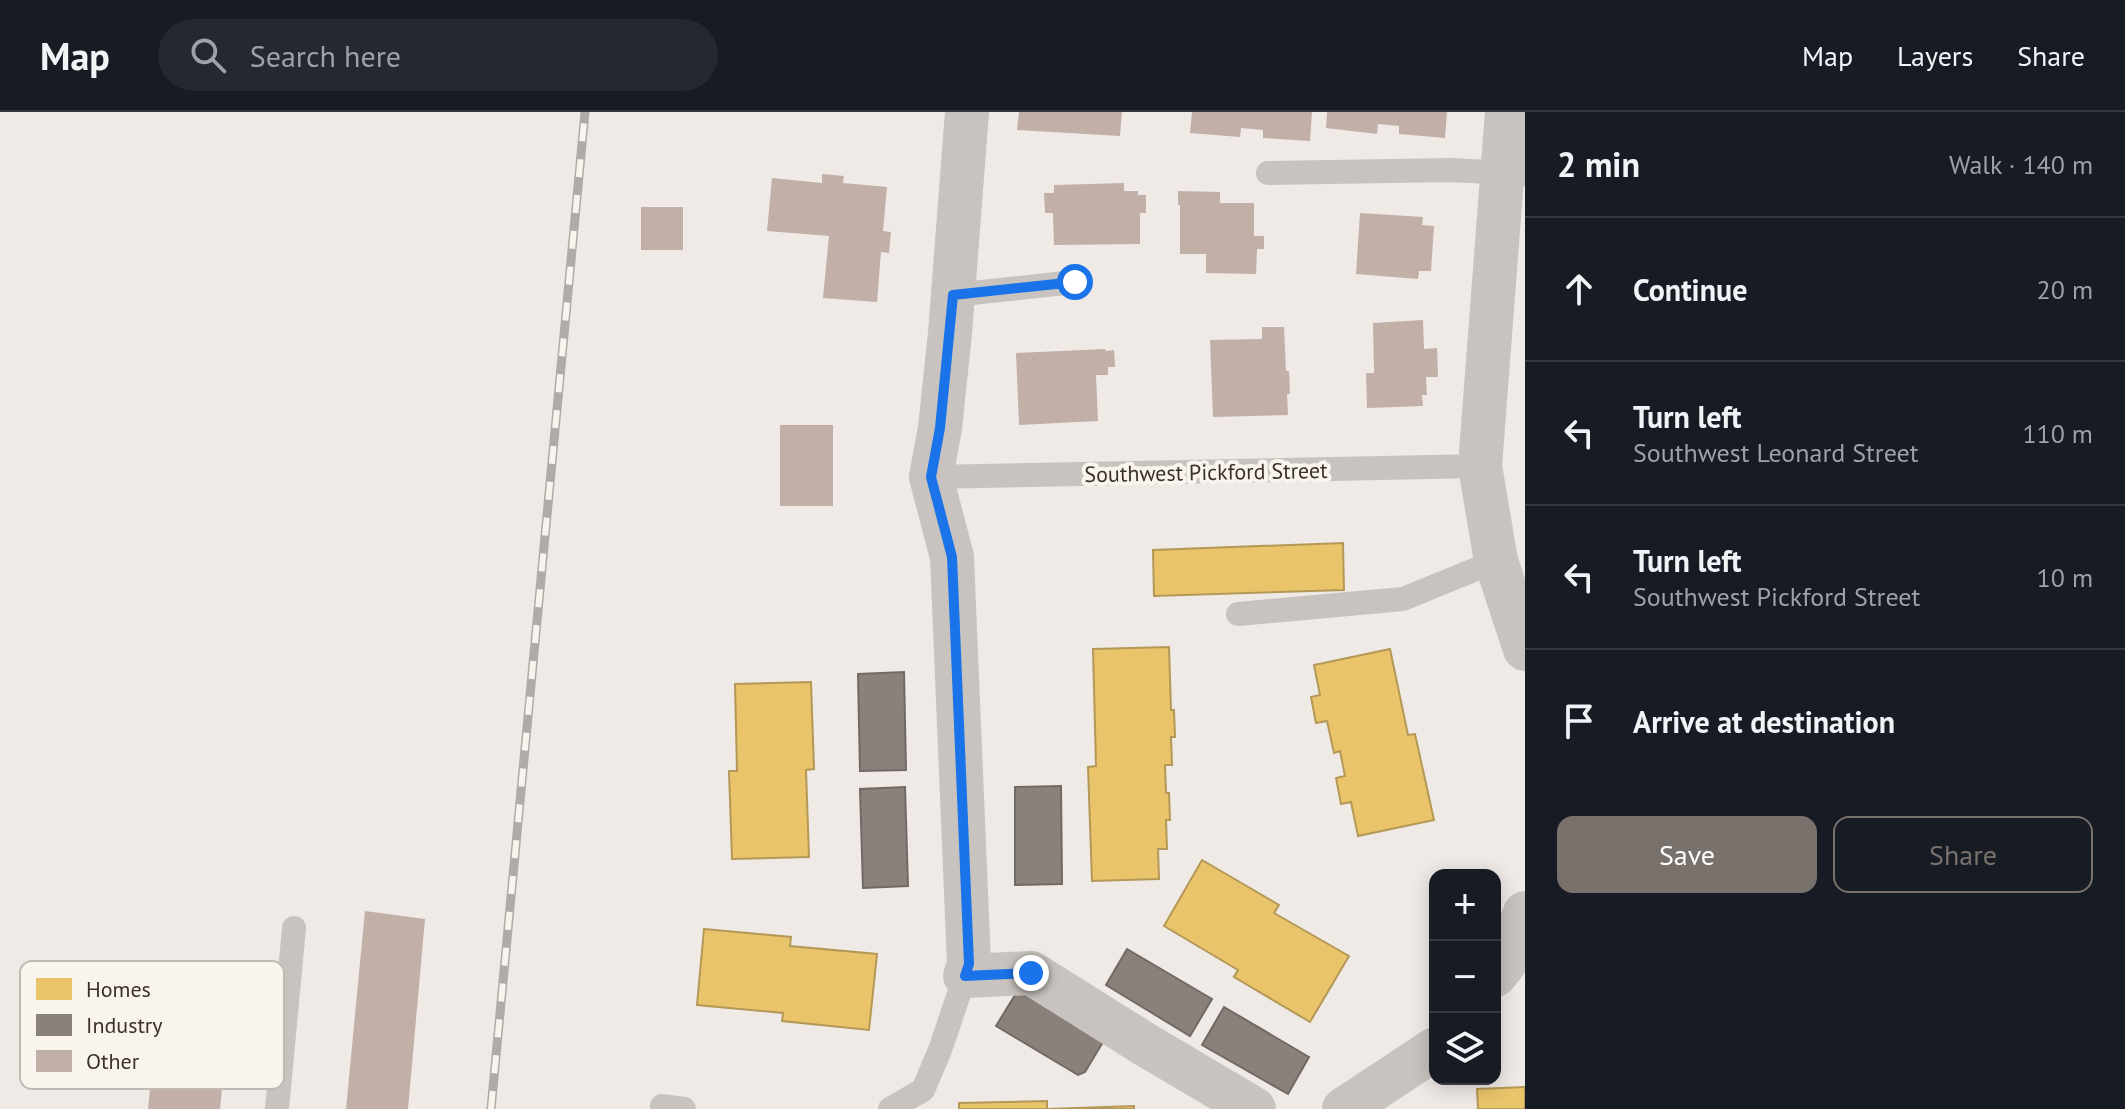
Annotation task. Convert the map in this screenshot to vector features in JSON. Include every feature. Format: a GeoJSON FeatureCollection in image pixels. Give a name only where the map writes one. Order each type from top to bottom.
{"type":"FeatureCollection","features":[{"type":"Feature","properties":{"kind":"street"},"geometry":{"type":"LineString","coordinates":[[967,112],[940,428],[931,477],[952,557],[969,964],[965,976],[1031,973],[1254,1109]]}},
{"type":"Feature","properties":{"kind":"street"},"geometry":{"type":"LineString","coordinates":[[1507,112],[1514,173],[1480,466],[1496,561],[1525,649]]}},
{"type":"Feature","properties":{"kind":"street"},"geometry":{"type":"LineString","coordinates":[[1508,969],[1525,913]]}},
{"type":"Feature","properties":{"kind":"street"},"geometry":{"type":"LineString","coordinates":[[1344,1109],[1429,1053]]}},
{"type":"Feature","properties":{"kind":"lane"},"geometry":{"type":"LineString","coordinates":[[1268,173],[1451,170],[1514,173]]}},
{"type":"Feature","properties":{"kind":"lane"},"geometry":{"type":"LineString","coordinates":[[953,295],[1075,282]]}},
{"type":"Feature","properties":{"kind":"lane","name":"Southwest Pickford Street"},"geometry":{"type":"LineString","coordinates":[[931,477],[1480,466]]}},
{"type":"Feature","properties":{"kind":"lane"},"geometry":{"type":"LineString","coordinates":[[1238,614],[1403,599],[1496,561]]}},
{"type":"Feature","properties":{"kind":"lane"},"geometry":{"type":"LineString","coordinates":[[284,1034],[294,928]]}},
{"type":"Feature","properties":{"kind":"lane"},"geometry":{"type":"LineString","coordinates":[[890,1109],[923,1090],[965,976]]}},
{"type":"Feature","properties":{"kind":"lane"},"geometry":{"type":"LineString","coordinates":[[277,1109],[279,1089]]}},
{"type":"Feature","properties":{"kind":"building: Homes"},"geometry":{"type":"Polygon","coordinates":[[[1343,543],[1344,590],[1154,596],[1153,550],[1343,543]]]}},
{"type":"Feature","properties":{"kind":"building: Homes"},"geometry":{"type":"Polygon","coordinates":[[[1169,647],[1175,737],[1171,737],[1172,765],[1165,765],[1170,820],[1166,820],[1167,849],[1158,849],[1159,879],[1092,881],[1088,767],[1096,766],[1093,649],[1169,647]]]}},
{"type":"Feature","properties":{"kind":"building: Homes"},"geometry":{"type":"Polygon","coordinates":[[[1390,649],[1408,735],[1415,734],[1434,820],[1358,836],[1351,802],[1341,804],[1336,778],[1345,776],[1340,751],[1334,753],[1327,721],[1316,723],[1311,697],[1320,695],[1314,665],[1390,649]]]}},
{"type":"Feature","properties":{"kind":"building: Homes"},"geometry":{"type":"Polygon","coordinates":[[[811,682],[814,769],[806,770],[809,857],[732,859],[729,771],[737,771],[735,684],[811,682]]]}},
{"type":"Feature","properties":{"kind":"building: Homes"},"geometry":{"type":"Polygon","coordinates":[[[1202,860],[1279,905],[1274,913],[1349,956],[1310,1022],[1234,977],[1238,970],[1164,926],[1202,860]]]}},
{"type":"Feature","properties":{"kind":"building: Homes"},"geometry":{"type":"Polygon","coordinates":[[[704,929],[791,937],[790,946],[877,954],[869,1030],[782,1021],[783,1013],[697,1005],[704,929]]]}},
{"type":"Feature","properties":{"kind":"building: Homes"},"geometry":{"type":"Polygon","coordinates":[[[1525,1087],[1525,1109],[1478,1109],[1477,1089],[1525,1087]]]}},
{"type":"Feature","properties":{"kind":"building: Homes"},"geometry":{"type":"Polygon","coordinates":[[[1047,1101],[1047,1109],[959,1109],[959,1103],[1047,1101]]]}},
{"type":"Feature","properties":{"kind":"building: Homes"},"geometry":{"type":"Polygon","coordinates":[[[1134,1106],[1134,1109],[1047,1109],[1134,1106]]]}},
{"type":"Feature","properties":{"kind":"building: Industry"},"geometry":{"type":"Polygon","coordinates":[[[904,672],[906,770],[860,771],[858,674],[904,672]]]}},
{"type":"Feature","properties":{"kind":"building: Industry"},"geometry":{"type":"Polygon","coordinates":[[[1061,786],[1062,884],[1015,885],[1015,787],[1061,786]]]}},
{"type":"Feature","properties":{"kind":"building: Industry"},"geometry":{"type":"Polygon","coordinates":[[[905,787],[908,886],[863,888],[860,789],[905,787]]]}},
{"type":"Feature","properties":{"kind":"building: Industry"},"geometry":{"type":"Polygon","coordinates":[[[1127,949],[1212,999],[1190,1036],[1106,985],[1127,949]]]}},
{"type":"Feature","properties":{"kind":"building: Industry"},"geometry":{"type":"Polygon","coordinates":[[[1020,987],[1106,1037],[1085,1072],[1078,1075],[996,1026],[1020,987]]]}},
{"type":"Feature","properties":{"kind":"building: Industry"},"geometry":{"type":"Polygon","coordinates":[[[1224,1007],[1309,1057],[1288,1094],[1202,1045],[1224,1007]]]}},
{"type":"Feature","properties":{"kind":"building: Other"},"geometry":{"type":"Polygon","coordinates":[[[1019,112],[1122,112],[1120,136],[1017,130],[1019,112]]]}},
{"type":"Feature","properties":{"kind":"building: Other"},"geometry":{"type":"Polygon","coordinates":[[[1192,112],[1312,112],[1310,141],[1263,138],[1263,130],[1241,128],[1240,137],[1190,133],[1192,112]]]}},
{"type":"Feature","properties":{"kind":"building: Other"},"geometry":{"type":"Polygon","coordinates":[[[1327,112],[1447,112],[1445,138],[1399,134],[1399,126],[1378,124],[1377,134],[1326,128],[1327,112]]]}},
{"type":"Feature","properties":{"kind":"building: Other"},"geometry":{"type":"Polygon","coordinates":[[[822,174],[844,176],[843,183],[887,187],[883,231],[891,232],[889,253],[881,252],[877,302],[823,298],[829,236],[767,231],[772,178],[822,183],[822,174]]]}},
{"type":"Feature","properties":{"kind":"building: Other"},"geometry":{"type":"Polygon","coordinates":[[[1124,183],[1124,191],[1138,191],[1138,195],[1146,195],[1146,213],[1140,213],[1140,244],[1054,245],[1053,213],[1045,213],[1044,193],[1054,193],[1054,185],[1124,183]]]}},
{"type":"Feature","properties":{"kind":"building: Other"},"geometry":{"type":"Polygon","coordinates":[[[1178,191],[1220,192],[1220,203],[1254,203],[1254,236],[1264,236],[1264,249],[1257,249],[1256,274],[1206,273],[1206,254],[1180,254],[1178,191]]]}},
{"type":"Feature","properties":{"kind":"building: Other"},"geometry":{"type":"Polygon","coordinates":[[[641,207],[683,207],[683,250],[641,250],[641,207]]]}},
{"type":"Feature","properties":{"kind":"building: Other"},"geometry":{"type":"Polygon","coordinates":[[[1360,213],[1423,217],[1422,225],[1434,226],[1431,271],[1419,271],[1418,279],[1356,274],[1360,213]]]}},
{"type":"Feature","properties":{"kind":"building: Other"},"geometry":{"type":"Polygon","coordinates":[[[1423,320],[1424,349],[1437,348],[1438,377],[1426,377],[1427,395],[1422,395],[1423,406],[1367,408],[1366,373],[1374,373],[1373,323],[1423,320]]]}},
{"type":"Feature","properties":{"kind":"building: Other"},"geometry":{"type":"Polygon","coordinates":[[[1262,327],[1284,327],[1286,371],[1289,371],[1288,415],[1213,417],[1210,340],[1262,339],[1262,327]]]}},
{"type":"Feature","properties":{"kind":"building: Other"},"geometry":{"type":"Polygon","coordinates":[[[1114,350],[1115,367],[1108,367],[1108,375],[1096,375],[1098,421],[1019,425],[1016,353],[1114,350]]]}},
{"type":"Feature","properties":{"kind":"building: Other"},"geometry":{"type":"Polygon","coordinates":[[[780,425],[833,425],[833,506],[780,506],[780,425]]]}},
{"type":"Feature","properties":{"kind":"building: Other"},"geometry":{"type":"Polygon","coordinates":[[[365,911],[425,919],[408,1109],[346,1109],[365,911]]]}},
{"type":"Feature","properties":{"kind":"building: Other"},"geometry":{"type":"Polygon","coordinates":[[[150,1089],[222,1089],[220,1109],[148,1109],[150,1089]]]}},
{"type":"Feature","properties":{"kind":"railway"},"geometry":{"type":"LineString","coordinates":[[491,1109],[585,112]]}},
{"type":"Feature","properties":{"kind":"route"},"geometry":{"type":"LineString","coordinates":[[1031,973],[965,976],[969,964],[952,557],[931,477],[940,428],[953,295],[1075,282]]}}]}
